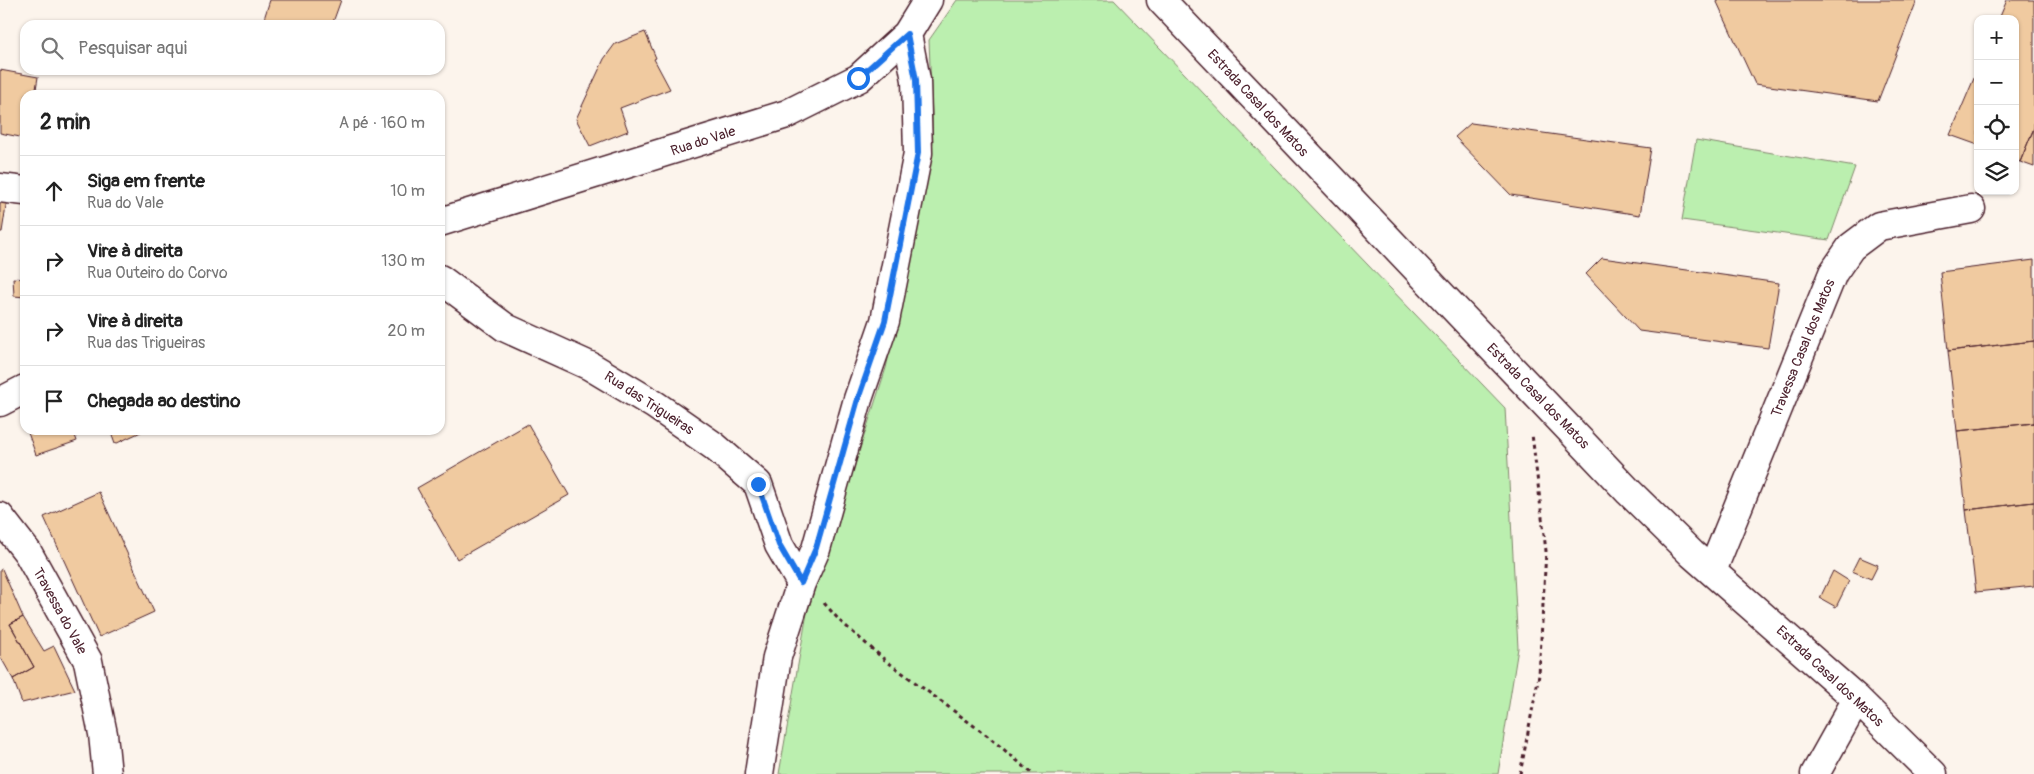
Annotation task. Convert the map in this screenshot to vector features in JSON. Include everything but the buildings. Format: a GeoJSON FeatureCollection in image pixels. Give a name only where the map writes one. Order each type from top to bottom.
{"type":"FeatureCollection","features":[{"type":"Feature","properties":{"kind":"street","name":"Rua do Vale"},"geometry":{"type":"LineString","coordinates":[[445,220],[787,114],[858,78],[907,34],[928,0]]}},
{"type":"Feature","properties":{"kind":"street","name":"Estrada Casal dos Matos"},"geometry":{"type":"LineString","coordinates":[[1161,0],[1629,492],[1712,571],[1856,699],[1933,774]]}},
{"type":"Feature","properties":{"kind":"street"},"geometry":{"type":"LineString","coordinates":[[759,774],[777,657],[801,583],[816,548],[858,399],[885,321],[918,153],[916,80],[907,34]]}},
{"type":"Feature","properties":{"kind":"street"},"geometry":{"type":"LineString","coordinates":[[0,188],[20,190]]}},
{"type":"Feature","properties":{"kind":"street","name":"Travessa Casal dos Matos"},"geometry":{"type":"LineString","coordinates":[[1712,571],[1833,273],[1851,248],[1879,226],[1971,209]]}},
{"type":"Feature","properties":{"kind":"street","name":"Rua das Trigueiras"},"geometry":{"type":"LineString","coordinates":[[445,283],[506,328],[590,366],[655,405],[714,446],[758,484],[779,545],[801,583]]}},
{"type":"Feature","properties":{"kind":"street"},"geometry":{"type":"LineString","coordinates":[[0,402],[20,391]]}},
{"type":"Feature","properties":{"kind":"street","name":"Travessa do Vale"},"geometry":{"type":"LineString","coordinates":[[0,518],[28,553],[88,661],[103,734],[107,774]]}},
{"type":"Feature","properties":{"kind":"street"},"geometry":{"type":"LineString","coordinates":[[1820,771],[1856,699]]}},
{"type":"Feature","properties":{"kind":"path"},"geometry":{"type":"LineString","coordinates":[[1520,774],[1539,675],[1546,552],[1531,427],[1532,390]]}},
{"type":"Feature","properties":{"kind":"path"},"geometry":{"type":"LineString","coordinates":[[801,583],[827,606],[840,622],[885,660],[988,736],[1033,774]]}},
{"type":"Feature","properties":{"kind":"green space"},"geometry":{"type":"Polygon","coordinates":[[[957,0],[1114,0],[1505,408],[1518,648],[1498,774],[779,774],[807,613],[886,368],[909,266],[933,143],[929,40],[957,0]]]}},
{"type":"Feature","properties":{"kind":"green space"},"geometry":{"type":"Polygon","coordinates":[[[1696,140],[1855,167],[1829,240],[1682,220],[1696,140]]]}},
{"type":"Feature","properties":{"kind":"route"},"geometry":{"type":"LineString","coordinates":[[758,484],[779,545],[801,583],[816,548],[858,399],[885,321],[918,153],[916,80],[907,34],[858,78]]}}]}
